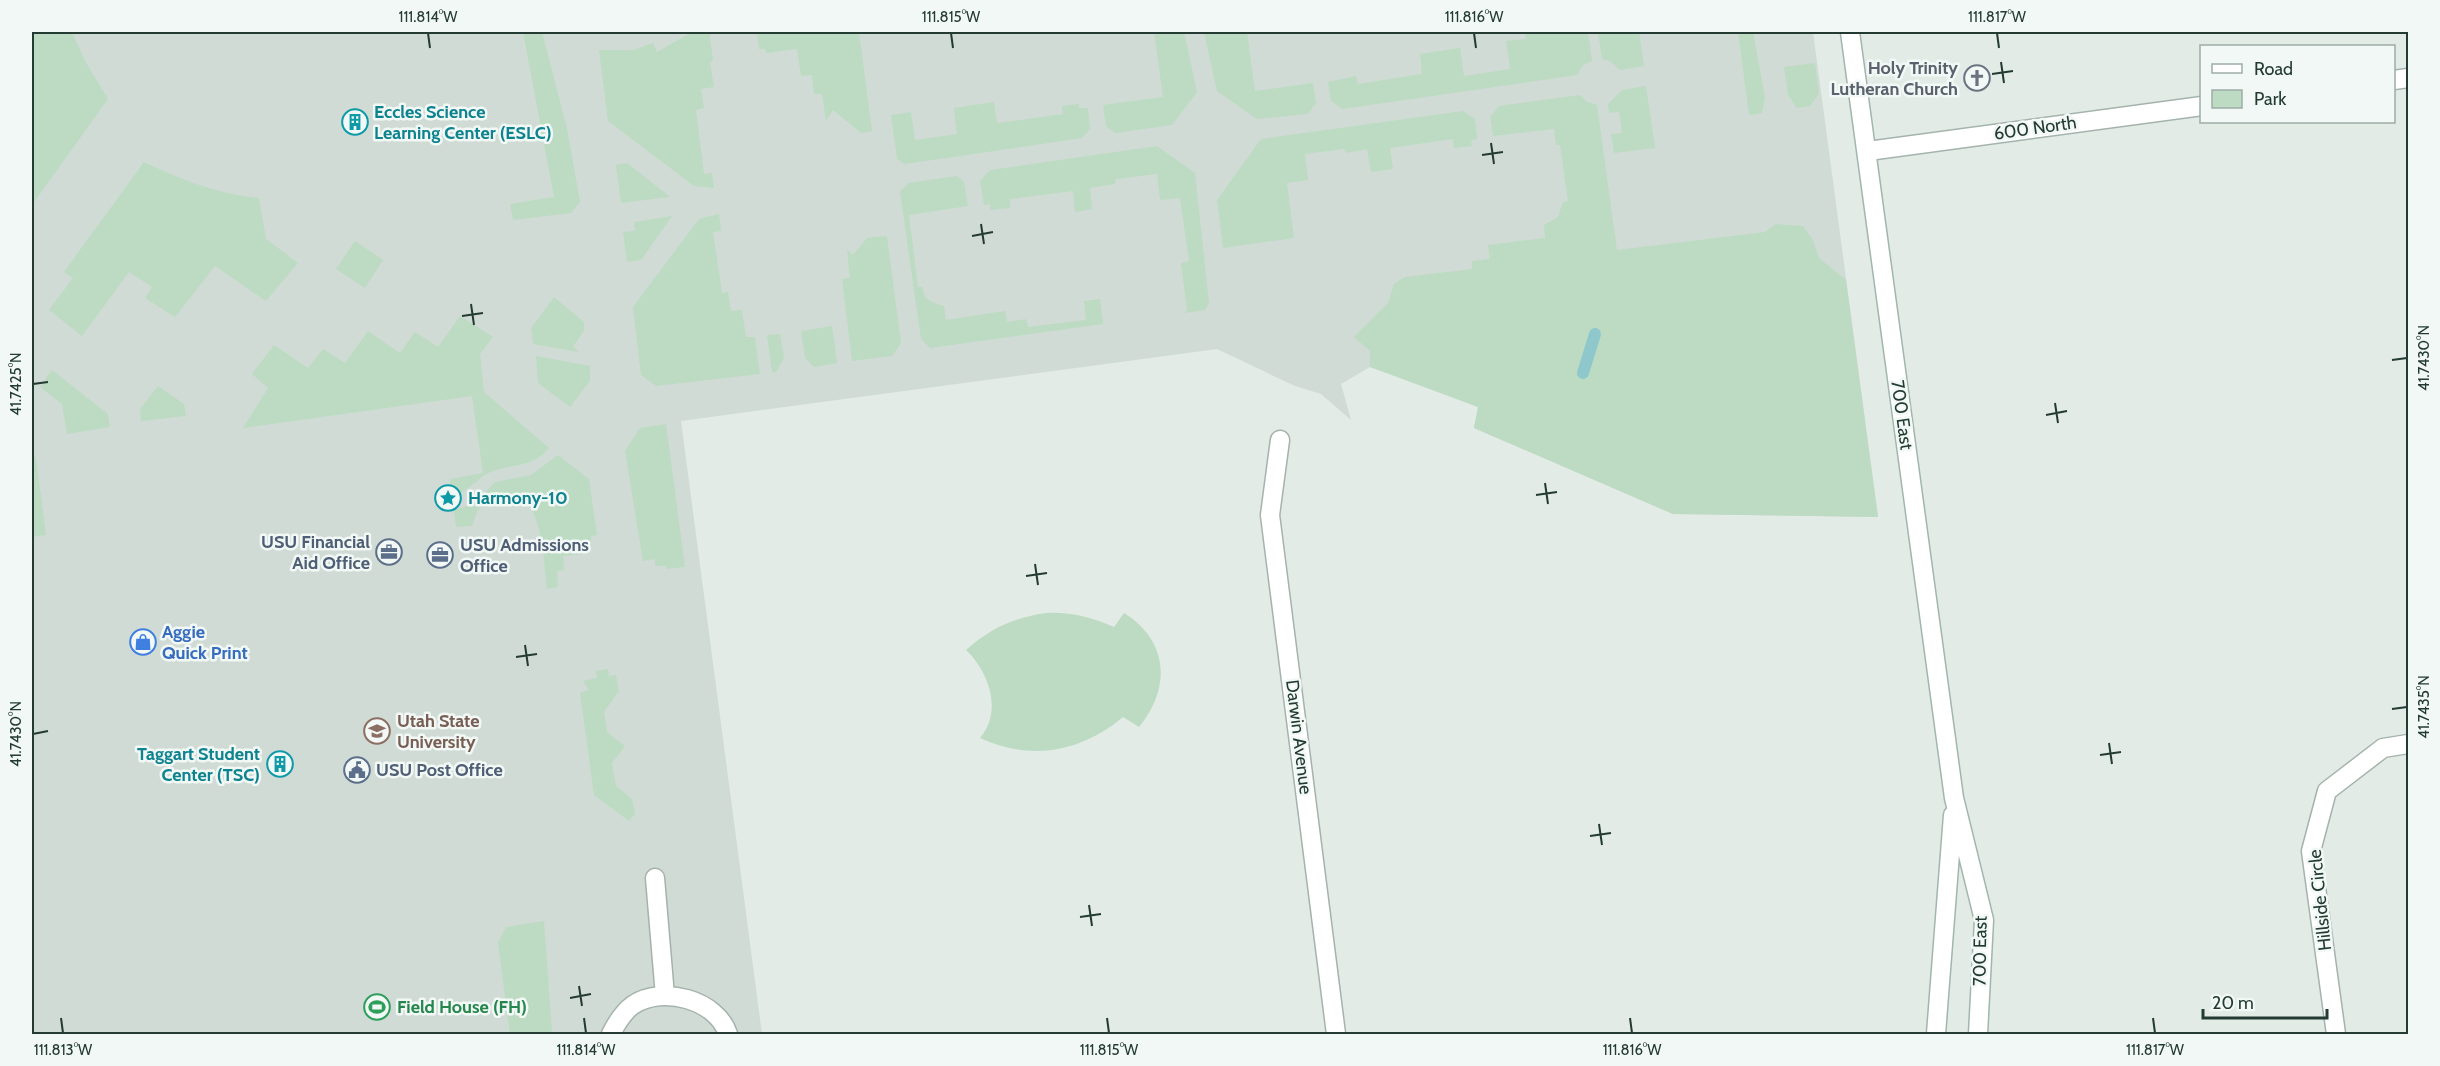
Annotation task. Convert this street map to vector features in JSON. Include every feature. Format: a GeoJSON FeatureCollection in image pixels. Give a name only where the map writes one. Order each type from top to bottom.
{"type":"FeatureCollection","features":[{"type":"Feature","properties":{"kind":"street","name":"700 East"},"geometry":{"type":"LineString","coordinates":[[1850,32],[1868,151],[1954,798],[1984,920],[1978,1035]]}},
{"type":"Feature","properties":{"kind":"street","name":"600 North"},"geometry":{"type":"LineString","coordinates":[[1868,151],[2200,106]]}},
{"type":"Feature","properties":{"kind":"street","name":"Darwin Avenue"},"geometry":{"type":"LineString","coordinates":[[1280,440],[1270,515],[1336,1035]]}},
{"type":"Feature","properties":{"kind":"street","name":"Hillside Circle"},"geometry":{"type":"LineString","coordinates":[[2336,1035],[2311,851],[2327,791],[2383,748],[2409,744]]}},
{"type":"Feature","properties":{"kind":"street","name":"700 East"},"geometry":{"type":"LineString","coordinates":[[1936,1035],[1954,798]]}},
{"type":"Feature","properties":{"kind":"street"},"geometry":{"type":"LineString","coordinates":[[655,878],[665,996]]}},
{"type":"Feature","properties":{"kind":"street"},"geometry":{"type":"LineString","coordinates":[[611,1035],[618,1020],[634,1004],[665,996],[689,1000],[712,1011],[726,1027],[728,1035]]}},
{"type":"Feature","properties":{"kind":"shaded area","name":"Utah State University"},"geometry":{"type":"Polygon","coordinates":[[[32,32],[1813,32],[1878,517],[1673,514],[1474,428],[1478,407],[1411,381],[1370,367],[1341,384],[1351,420],[1321,394],[1295,386],[1217,349],[681,421],[762,1034],[32,1034],[32,32]]]}},
{"type":"Feature","properties":{"kind":"green space"},"geometry":{"type":"Polygon","coordinates":[[[32,32],[72,32],[85,61],[108,99],[32,205],[32,32]]]}},
{"type":"Feature","properties":{"kind":"green space"},"geometry":{"type":"Polygon","coordinates":[[[523,32],[542,32],[567,129],[580,202],[571,213],[513,220],[510,204],[554,197],[523,32]]]}},
{"type":"Feature","properties":{"kind":"green space"},"geometry":{"type":"Polygon","coordinates":[[[692,32],[712,32],[710,36],[713,61],[710,62],[714,87],[701,89],[704,108],[696,110],[704,174],[712,173],[714,188],[694,186],[608,121],[599,50],[634,50],[653,43],[657,52],[692,32]]]}},
{"type":"Feature","properties":{"kind":"green space"},"geometry":{"type":"Polygon","coordinates":[[[757,32],[859,32],[872,131],[861,133],[833,110],[826,121],[822,94],[814,94],[812,75],[801,76],[797,49],[766,53],[765,49],[759,49],[757,32]]]}},
{"type":"Feature","properties":{"kind":"green space"},"geometry":{"type":"Polygon","coordinates":[[[1154,32],[1184,32],[1197,92],[1172,125],[1115,133],[1106,126],[1103,105],[1163,97],[1154,32]]]}},
{"type":"Feature","properties":{"kind":"green space"},"geometry":{"type":"Polygon","coordinates":[[[1204,32],[1247,32],[1255,91],[1313,83],[1316,103],[1308,114],[1257,119],[1217,91],[1204,32]]]}},
{"type":"Feature","properties":{"kind":"green space"},"geometry":{"type":"Polygon","coordinates":[[[1525,32],[1588,32],[1592,61],[1583,65],[1577,75],[1342,109],[1331,101],[1328,82],[1356,76],[1358,84],[1422,74],[1420,54],[1460,48],[1464,76],[1510,69],[1506,41],[1526,39],[1525,32]]]}},
{"type":"Feature","properties":{"kind":"green space"},"geometry":{"type":"Polygon","coordinates":[[[1598,32],[1639,32],[1644,66],[1620,70],[1610,61],[1602,59],[1598,32]]]}},
{"type":"Feature","properties":{"kind":"green space"},"geometry":{"type":"Polygon","coordinates":[[[1738,32],[1753,32],[1765,97],[1762,113],[1749,115],[1738,32]]]}},
{"type":"Feature","properties":{"kind":"green space"},"geometry":{"type":"Polygon","coordinates":[[[1815,63],[1819,94],[1810,106],[1797,108],[1788,95],[1784,67],[1815,63]]]}},
{"type":"Feature","properties":{"kind":"green space"},"geometry":{"type":"Polygon","coordinates":[[[1646,86],[1655,148],[1614,153],[1611,134],[1622,133],[1619,112],[1609,113],[1608,104],[1622,90],[1646,86]]]}},
{"type":"Feature","properties":{"kind":"green space"},"geometry":{"type":"Polygon","coordinates":[[[1580,95],[1587,102],[1597,105],[1617,250],[1765,232],[1776,224],[1803,226],[1813,240],[1819,258],[1846,280],[1878,517],[1673,514],[1474,428],[1478,407],[1370,367],[1370,351],[1354,337],[1388,303],[1394,284],[1405,277],[1472,269],[1472,261],[1490,259],[1488,245],[1545,238],[1544,225],[1558,217],[1563,202],[1568,201],[1560,145],[1556,145],[1554,129],[1493,136],[1490,117],[1499,106],[1580,95]]]}},
{"type":"Feature","properties":{"kind":"green space"},"geometry":{"type":"Polygon","coordinates":[[[994,102],[997,123],[1063,114],[1062,106],[1079,104],[1079,108],[1088,108],[1090,129],[1082,138],[905,164],[897,159],[891,115],[911,112],[915,140],[957,134],[954,108],[994,102]]]}},
{"type":"Feature","properties":{"kind":"green space"},"geometry":{"type":"Polygon","coordinates":[[[1463,111],[1475,119],[1477,139],[1471,140],[1472,146],[1454,148],[1453,139],[1390,148],[1393,169],[1371,172],[1367,149],[1346,153],[1344,149],[1305,154],[1308,180],[1287,183],[1294,238],[1223,248],[1217,200],[1261,139],[1463,111]]]}},
{"type":"Feature","properties":{"kind":"green space"},"geometry":{"type":"Polygon","coordinates":[[[1157,146],[1195,173],[1209,303],[1205,310],[1184,313],[1187,310],[1181,263],[1189,261],[1180,198],[1160,200],[1157,174],[1116,179],[1115,184],[1090,188],[1092,209],[1075,212],[1073,191],[1010,199],[1010,208],[990,210],[990,204],[984,205],[980,181],[990,170],[1157,146]]]}},
{"type":"Feature","properties":{"kind":"green space"},"geometry":{"type":"Polygon","coordinates":[[[144,162],[200,185],[259,198],[266,239],[298,263],[266,301],[215,266],[175,317],[145,298],[152,287],[129,272],[82,336],[49,310],[73,278],[64,272],[144,162]]]}},
{"type":"Feature","properties":{"kind":"green space"},"geometry":{"type":"Polygon","coordinates":[[[627,163],[669,197],[621,203],[616,165],[627,163]]]}},
{"type":"Feature","properties":{"kind":"green space"},"geometry":{"type":"Polygon","coordinates":[[[957,176],[964,182],[968,206],[909,215],[918,287],[922,287],[929,300],[944,306],[946,320],[1005,311],[1007,322],[1026,319],[1028,327],[1086,320],[1084,301],[1100,299],[1103,324],[930,348],[921,339],[900,192],[908,183],[957,176]]]}},
{"type":"Feature","properties":{"kind":"green space"},"geometry":{"type":"Polygon","coordinates":[[[719,214],[721,231],[713,232],[722,293],[728,292],[731,311],[742,310],[746,337],[755,337],[760,374],[656,386],[641,375],[633,307],[699,219],[719,214]]]}},
{"type":"Feature","properties":{"kind":"green space"},"geometry":{"type":"Polygon","coordinates":[[[672,216],[641,260],[627,262],[623,232],[635,231],[634,222],[672,216]]]}},
{"type":"Feature","properties":{"kind":"green space"},"geometry":{"type":"Polygon","coordinates":[[[887,236],[901,343],[892,356],[852,361],[842,279],[850,278],[847,250],[853,255],[867,238],[887,236]]]}},
{"type":"Feature","properties":{"kind":"green space"},"geometry":{"type":"Polygon","coordinates":[[[355,241],[383,260],[365,288],[336,269],[355,241]]]}},
{"type":"Feature","properties":{"kind":"green space"},"geometry":{"type":"Polygon","coordinates":[[[554,297],[584,322],[584,331],[573,346],[579,352],[533,344],[531,328],[554,297]]]}},
{"type":"Feature","properties":{"kind":"green space"},"geometry":{"type":"Polygon","coordinates":[[[460,316],[493,337],[480,354],[484,392],[549,448],[537,459],[493,471],[465,490],[452,495],[450,479],[483,473],[472,396],[243,428],[268,388],[252,374],[274,345],[308,368],[323,349],[345,363],[368,331],[400,353],[415,332],[438,347],[460,316]]]}},
{"type":"Feature","properties":{"kind":"green space"},"geometry":{"type":"Polygon","coordinates":[[[832,326],[837,363],[814,367],[805,358],[801,331],[832,326]]]}},
{"type":"Feature","properties":{"kind":"green space"},"geometry":{"type":"Polygon","coordinates":[[[780,334],[784,358],[776,372],[772,372],[767,335],[780,334]]]}},
{"type":"Feature","properties":{"kind":"green space"},"geometry":{"type":"Polygon","coordinates":[[[536,356],[590,366],[590,381],[570,407],[538,383],[536,356]]]}},
{"type":"Feature","properties":{"kind":"green space"},"geometry":{"type":"Polygon","coordinates":[[[52,370],[108,414],[110,427],[67,434],[62,404],[40,387],[52,370]]]}},
{"type":"Feature","properties":{"kind":"green space"},"geometry":{"type":"Polygon","coordinates":[[[158,386],[184,404],[186,416],[141,421],[140,409],[158,386]]]}},
{"type":"Feature","properties":{"kind":"green space"},"geometry":{"type":"Polygon","coordinates":[[[666,424],[685,567],[667,569],[666,566],[655,566],[655,559],[643,561],[625,451],[640,428],[666,424]]]}},
{"type":"Feature","properties":{"kind":"green space"},"geometry":{"type":"Polygon","coordinates":[[[32,455],[36,458],[46,535],[32,537],[32,455]]]}},
{"type":"Feature","properties":{"kind":"green space"},"geometry":{"type":"Polygon","coordinates":[[[558,455],[589,479],[597,535],[591,536],[591,545],[583,546],[583,554],[563,556],[564,570],[557,571],[558,587],[547,589],[539,529],[534,514],[526,502],[516,495],[502,493],[490,497],[482,505],[472,526],[456,527],[454,510],[474,504],[495,482],[531,475],[558,455]]]}},
{"type":"Feature","properties":{"kind":"green space"},"geometry":{"type":"Polygon","coordinates":[[[1046,613],[1081,616],[1114,627],[1124,613],[1139,624],[1150,637],[1157,651],[1160,681],[1156,697],[1139,727],[1123,717],[1090,739],[1054,750],[1017,749],[980,738],[991,716],[992,704],[987,680],[966,650],[1003,625],[1046,613]]]}},
{"type":"Feature","properties":{"kind":"green space"},"geometry":{"type":"Polygon","coordinates":[[[608,669],[609,676],[616,675],[619,691],[604,712],[607,732],[625,746],[612,763],[616,786],[632,799],[635,814],[629,821],[594,795],[580,693],[589,690],[583,681],[597,678],[596,671],[608,669]]]}},
{"type":"Feature","properties":{"kind":"green space"},"geometry":{"type":"Polygon","coordinates":[[[544,921],[552,1032],[510,1034],[498,943],[506,927],[544,921]]]}},
{"type":"Feature","properties":{"kind":"waterway"},"geometry":{"type":"LineString","coordinates":[[1583,373],[1595,334]]}},
{"type":"Feature","properties":{"kind":"place","name":"Holy Trinity Lutheran Church"},"geometry":{"type":"Point","coordinates":[1977,78]}},
{"type":"Feature","properties":{"kind":"place","name":"Eccles Science Learning Center (ESLC)"},"geometry":{"type":"Point","coordinates":[355,122]}},
{"type":"Feature","properties":{"kind":"place","name":"Harmony-10"},"geometry":{"type":"Point","coordinates":[448,498]}},
{"type":"Feature","properties":{"kind":"place","name":"USU Financial Aid Office"},"geometry":{"type":"Point","coordinates":[389,552]}},
{"type":"Feature","properties":{"kind":"place","name":"USU Admissions Office"},"geometry":{"type":"Point","coordinates":[440,555]}},
{"type":"Feature","properties":{"kind":"place","name":"Aggie Quick Print"},"geometry":{"type":"Point","coordinates":[143,642]}},
{"type":"Feature","properties":{"kind":"place","name":"Utah State University"},"geometry":{"type":"Point","coordinates":[377,731]}},
{"type":"Feature","properties":{"kind":"place","name":"Taggart Student Center (TSC)"},"geometry":{"type":"Point","coordinates":[280,764]}},
{"type":"Feature","properties":{"kind":"place","name":"USU Post Office"},"geometry":{"type":"Point","coordinates":[357,770]}},
{"type":"Feature","properties":{"kind":"place","name":"Field House (FH)"},"geometry":{"type":"Point","coordinates":[377,1007]}}]}
